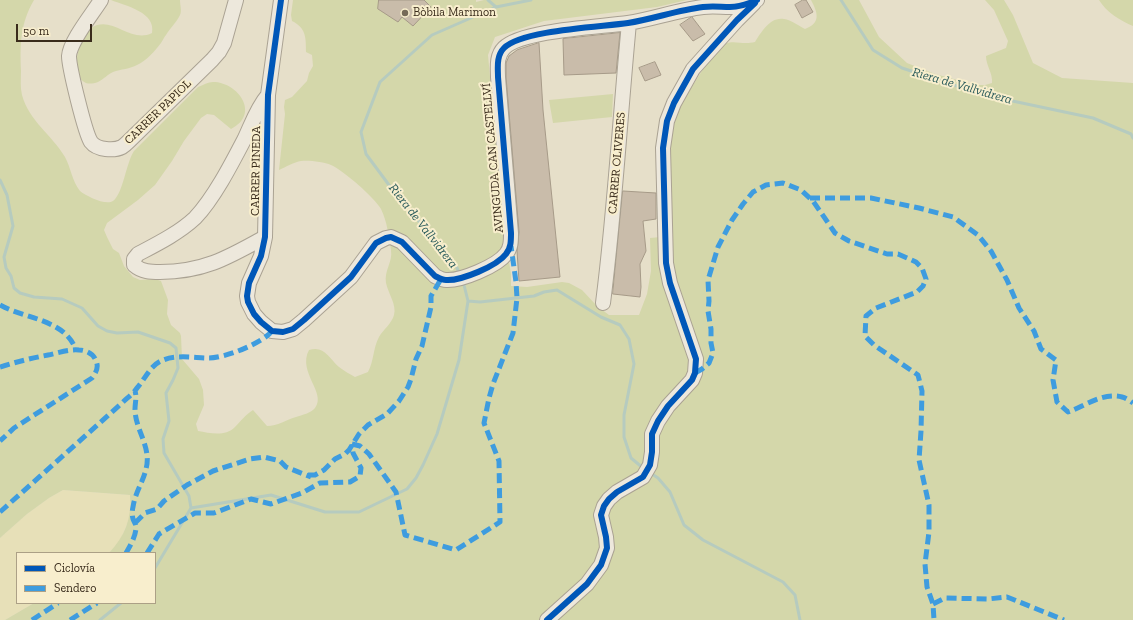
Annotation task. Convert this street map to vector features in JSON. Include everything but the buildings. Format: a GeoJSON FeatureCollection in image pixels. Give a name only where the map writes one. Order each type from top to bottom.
{"type":"FeatureCollection","features":[{"type":"Feature","properties":{"kind":"street","name":"CARRER PAPIOL"},"geometry":{"type":"LineString","coordinates":[[102,0],[75,39],[69,55],[74,85],[87,134],[91,143],[107,149],[115,149],[129,141],[212,60],[224,43],[236,0]]}},
{"type":"Feature","properties":{"kind":"street","name":"CARRER PINEDA"},"geometry":{"type":"LineString","coordinates":[[272,330],[261,322],[254,314],[248,302],[247,296],[249,283],[261,256],[266,237],[268,95],[281,0]]}},
{"type":"Feature","properties":{"kind":"street"},"geometry":{"type":"LineString","coordinates":[[547,620],[586,584],[601,565],[607,548],[601,516],[604,506],[609,499],[647,471],[652,452],[652,434],[658,421],[668,406],[692,380],[695,373],[696,359],[670,282],[666,262],[663,148],[666,121],[693,69],[734,22],[758,0]]}},
{"type":"Feature","properties":{"kind":"street","name":"AVINGUDA CAN CASTELLVÍ"},"geometry":{"type":"LineString","coordinates":[[272,330],[283,332],[293,329],[351,277],[376,243],[386,238],[391,237],[402,242],[435,276],[441,279],[461,277],[494,265],[506,254],[511,246],[498,63],[501,52],[508,44],[542,34],[629,23],[701,7],[742,6],[758,0]]}},
{"type":"Feature","properties":{"kind":"street"},"geometry":{"type":"LineString","coordinates":[[720,7],[733,12],[734,22]]}},
{"type":"Feature","properties":{"kind":"street","name":"CARRER OLIVERES"},"geometry":{"type":"LineString","coordinates":[[603,303],[617,176],[623,81],[629,23]]}},
{"type":"Feature","properties":{"kind":"street"},"geometry":{"type":"LineString","coordinates":[[266,237],[218,262],[187,271],[144,271],[134,265],[134,259],[138,254],[180,230],[194,219],[206,205],[244,138],[261,104],[268,95]]}},
{"type":"Feature","properties":{"kind":"shaded area"},"geometry":{"type":"Polygon","coordinates":[[[63,490],[130,495],[130,517],[119,543],[110,552],[16,552],[16,604],[32,604],[5,620],[0,620],[0,538],[27,514],[63,490]]]}},
{"type":"Feature","properties":{"kind":"green space"},"geometry":{"type":"Polygon","coordinates":[[[0,0],[34,0],[23,26],[21,52],[22,95],[30,113],[65,157],[75,183],[80,191],[96,200],[106,202],[113,201],[122,185],[134,151],[198,87],[211,82],[222,83],[231,87],[243,100],[245,108],[244,115],[240,123],[231,129],[214,115],[207,114],[201,118],[155,185],[138,200],[107,223],[104,230],[113,249],[119,253],[124,266],[133,277],[140,280],[155,279],[161,281],[168,300],[167,314],[171,325],[180,333],[181,336],[182,359],[199,379],[203,390],[204,405],[196,424],[198,431],[217,434],[231,430],[253,410],[267,426],[271,426],[306,414],[315,408],[318,402],[317,396],[309,374],[306,358],[309,350],[319,349],[326,353],[339,367],[355,377],[368,372],[377,341],[391,321],[395,311],[386,283],[387,270],[391,258],[388,229],[381,209],[377,204],[366,191],[351,178],[331,165],[321,162],[301,161],[279,170],[285,100],[292,97],[307,81],[313,66],[312,55],[306,52],[306,42],[303,30],[292,21],[291,15],[293,0],[476,0],[476,2],[484,0],[687,0],[657,7],[544,21],[495,37],[488,55],[511,286],[527,287],[562,282],[569,283],[582,290],[597,306],[609,315],[639,315],[647,294],[651,271],[650,238],[671,236],[669,137],[678,109],[715,50],[726,43],[731,42],[755,42],[771,22],[779,19],[784,19],[805,29],[810,27],[814,24],[817,17],[811,0],[859,0],[879,37],[907,63],[935,74],[976,85],[985,85],[992,83],[986,56],[1006,48],[1008,41],[994,10],[985,0],[1004,0],[1013,15],[1033,63],[1062,78],[1133,83],[1133,620],[5,620],[32,604],[156,604],[156,552],[110,552],[115,547],[126,526],[130,511],[130,495],[63,490],[27,514],[0,538],[0,0]]]}},
{"type":"Feature","properties":{"kind":"green space"},"geometry":{"type":"Polygon","coordinates":[[[111,0],[180,0],[181,13],[159,46],[144,61],[137,65],[113,72],[98,82],[92,84],[86,83],[82,81],[78,73],[77,57],[81,41],[87,31],[99,25],[106,24],[136,35],[152,33],[152,26],[145,15],[139,11],[111,0]]]}},
{"type":"Feature","properties":{"kind":"green space"},"geometry":{"type":"Polygon","coordinates":[[[1099,0],[1133,0],[1133,26],[1114,16],[1099,0]]]}},
{"type":"Feature","properties":{"kind":"green space"},"geometry":{"type":"Polygon","coordinates":[[[613,94],[612,117],[553,123],[549,100],[613,94]]]}},
{"type":"Feature","properties":{"kind":"waterway"},"geometry":{"type":"LineString","coordinates":[[488,0],[496,7]]}},
{"type":"Feature","properties":{"kind":"waterway","name":"Riera de Vallvidrera"},"geometry":{"type":"LineString","coordinates":[[460,274],[456,266],[389,185],[366,154],[361,132],[380,82],[432,35],[496,7],[531,0]]}},
{"type":"Feature","properties":{"kind":"waterway","name":"Riera de Vallvidrera"},"geometry":{"type":"LineString","coordinates":[[841,0],[873,50],[902,68],[984,95],[1093,118],[1131,134],[1133,138]]}},
{"type":"Feature","properties":{"kind":"waterway"},"geometry":{"type":"LineString","coordinates":[[0,180],[7,195],[13,226],[4,257],[6,268],[11,276],[14,288],[20,293],[34,297],[62,299],[82,308],[98,326],[107,331],[117,333],[138,332],[170,343],[176,348],[178,368],[166,393],[169,421],[163,439],[164,453],[189,496],[191,508]]}},
{"type":"Feature","properties":{"kind":"waterway","name":"Riera de Vallvidrera"},"geometry":{"type":"LineString","coordinates":[[156,566],[191,508],[271,495],[325,512],[359,512],[407,489],[416,478],[437,434],[459,360],[468,301],[463,281]]}},
{"type":"Feature","properties":{"kind":"waterway"},"geometry":{"type":"LineString","coordinates":[[468,301],[480,302],[534,296],[544,292],[557,290],[601,317],[620,325],[629,339],[634,364],[624,415],[624,437],[631,458],[643,468]]}},
{"type":"Feature","properties":{"kind":"waterway"},"geometry":{"type":"LineString","coordinates":[[649,472],[658,478],[670,492],[684,525],[703,540],[783,582],[795,595],[800,620]]}},
{"type":"Feature","properties":{"kind":"waterway","name":"Riera de Vallvidrera"},"geometry":{"type":"LineString","coordinates":[[100,620],[120,604]]}},
{"type":"Feature","properties":{"kind":"marked path"},"geometry":{"type":"LineString","coordinates":[[695,373],[709,363],[713,353],[708,311],[708,280],[718,247],[732,220],[743,204],[753,192],[766,185],[783,183],[801,190],[813,201],[835,233],[849,241],[887,254],[898,254],[916,262],[922,268],[926,279],[923,286],[917,292],[876,308],[866,316],[865,336],[874,345],[918,375],[922,391],[919,460],[929,505],[929,532],[925,564],[927,587],[933,604],[934,620]]}},
{"type":"Feature","properties":{"kind":"marked path"},"geometry":{"type":"LineString","coordinates":[[810,198],[871,198],[953,217],[978,235],[991,251],[1007,280],[1019,308],[1034,331],[1041,349],[1056,360],[1053,380],[1057,402],[1068,412],[1094,400],[1108,396],[1122,397],[1133,403]]}},
{"type":"Feature","properties":{"kind":"marked path"},"geometry":{"type":"LineString","coordinates":[[352,444],[360,446],[369,454],[396,492],[405,535],[456,550],[500,522],[499,461],[484,423],[493,384],[513,333],[517,298],[511,246]]}},
{"type":"Feature","properties":{"kind":"marked path"},"geometry":{"type":"LineString","coordinates":[[308,475],[315,475],[324,470],[335,459],[345,454],[359,434],[368,425],[387,414],[399,401],[411,379],[416,359],[422,346],[431,307],[431,296],[441,279]]}},
{"type":"Feature","properties":{"kind":"marked path"},"geometry":{"type":"LineString","coordinates":[[0,305],[54,326],[71,340],[76,350]]}},
{"type":"Feature","properties":{"kind":"marked path"},"geometry":{"type":"LineString","coordinates":[[0,512],[132,394],[157,363],[172,358],[209,358],[234,353],[261,340],[272,331]]}},
{"type":"Feature","properties":{"kind":"marked path"},"geometry":{"type":"LineString","coordinates":[[0,367],[64,351],[75,350],[92,354],[97,363],[96,372],[92,378],[14,428],[0,441]]}},
{"type":"Feature","properties":{"kind":"marked path"},"geometry":{"type":"LineString","coordinates":[[126,552],[136,530],[132,513],[135,497],[145,474],[147,461],[147,453],[136,417],[135,391]]}},
{"type":"Feature","properties":{"kind":"marked path"},"geometry":{"type":"LineString","coordinates":[[148,552],[159,534],[195,513],[214,513],[251,499],[271,504],[302,493],[320,483],[350,482],[360,476],[361,468],[353,453],[352,444]]}},
{"type":"Feature","properties":{"kind":"marked path"},"geometry":{"type":"LineString","coordinates":[[135,523],[145,513],[157,509],[164,501],[187,485],[213,471],[250,459],[264,457],[280,461],[286,467],[311,477]]}},
{"type":"Feature","properties":{"kind":"marked path"},"geometry":{"type":"LineString","coordinates":[[933,604],[945,598],[988,599],[1007,597],[1064,620]]}},
{"type":"Feature","properties":{"kind":"marked path"},"geometry":{"type":"LineString","coordinates":[[32,620],[56,604]]}},
{"type":"Feature","properties":{"kind":"marked path"},"geometry":{"type":"LineString","coordinates":[[70,620],[95,604]]}},
{"type":"Feature","properties":{"kind":"cycle path"},"geometry":{"type":"LineString","coordinates":[[281,0],[268,95],[265,237],[261,256],[249,283],[247,296],[248,302],[254,314],[261,322],[272,331],[283,332],[293,329],[304,320],[351,277],[376,243],[386,238],[391,237],[402,242],[435,276],[445,280],[453,280],[478,272],[495,263],[508,252],[511,242],[511,233],[498,77],[498,62],[501,51],[504,48],[513,42],[544,33],[628,23],[684,10],[703,7],[730,7],[747,4],[757,0]]}},
{"type":"Feature","properties":{"kind":"cycle path"},"geometry":{"type":"LineString","coordinates":[[547,620],[587,584],[601,565],[607,548],[601,515],[604,506],[617,492],[643,477],[650,465],[652,434],[658,421],[668,406],[692,380],[695,373],[696,359],[670,283],[666,263],[663,148],[667,121],[674,103],[693,69],[737,20],[755,3]]}},
{"type":"Feature","properties":{"kind":"place","name":"Bòbila Marimon"},"geometry":{"type":"Point","coordinates":[405,13]}}]}
